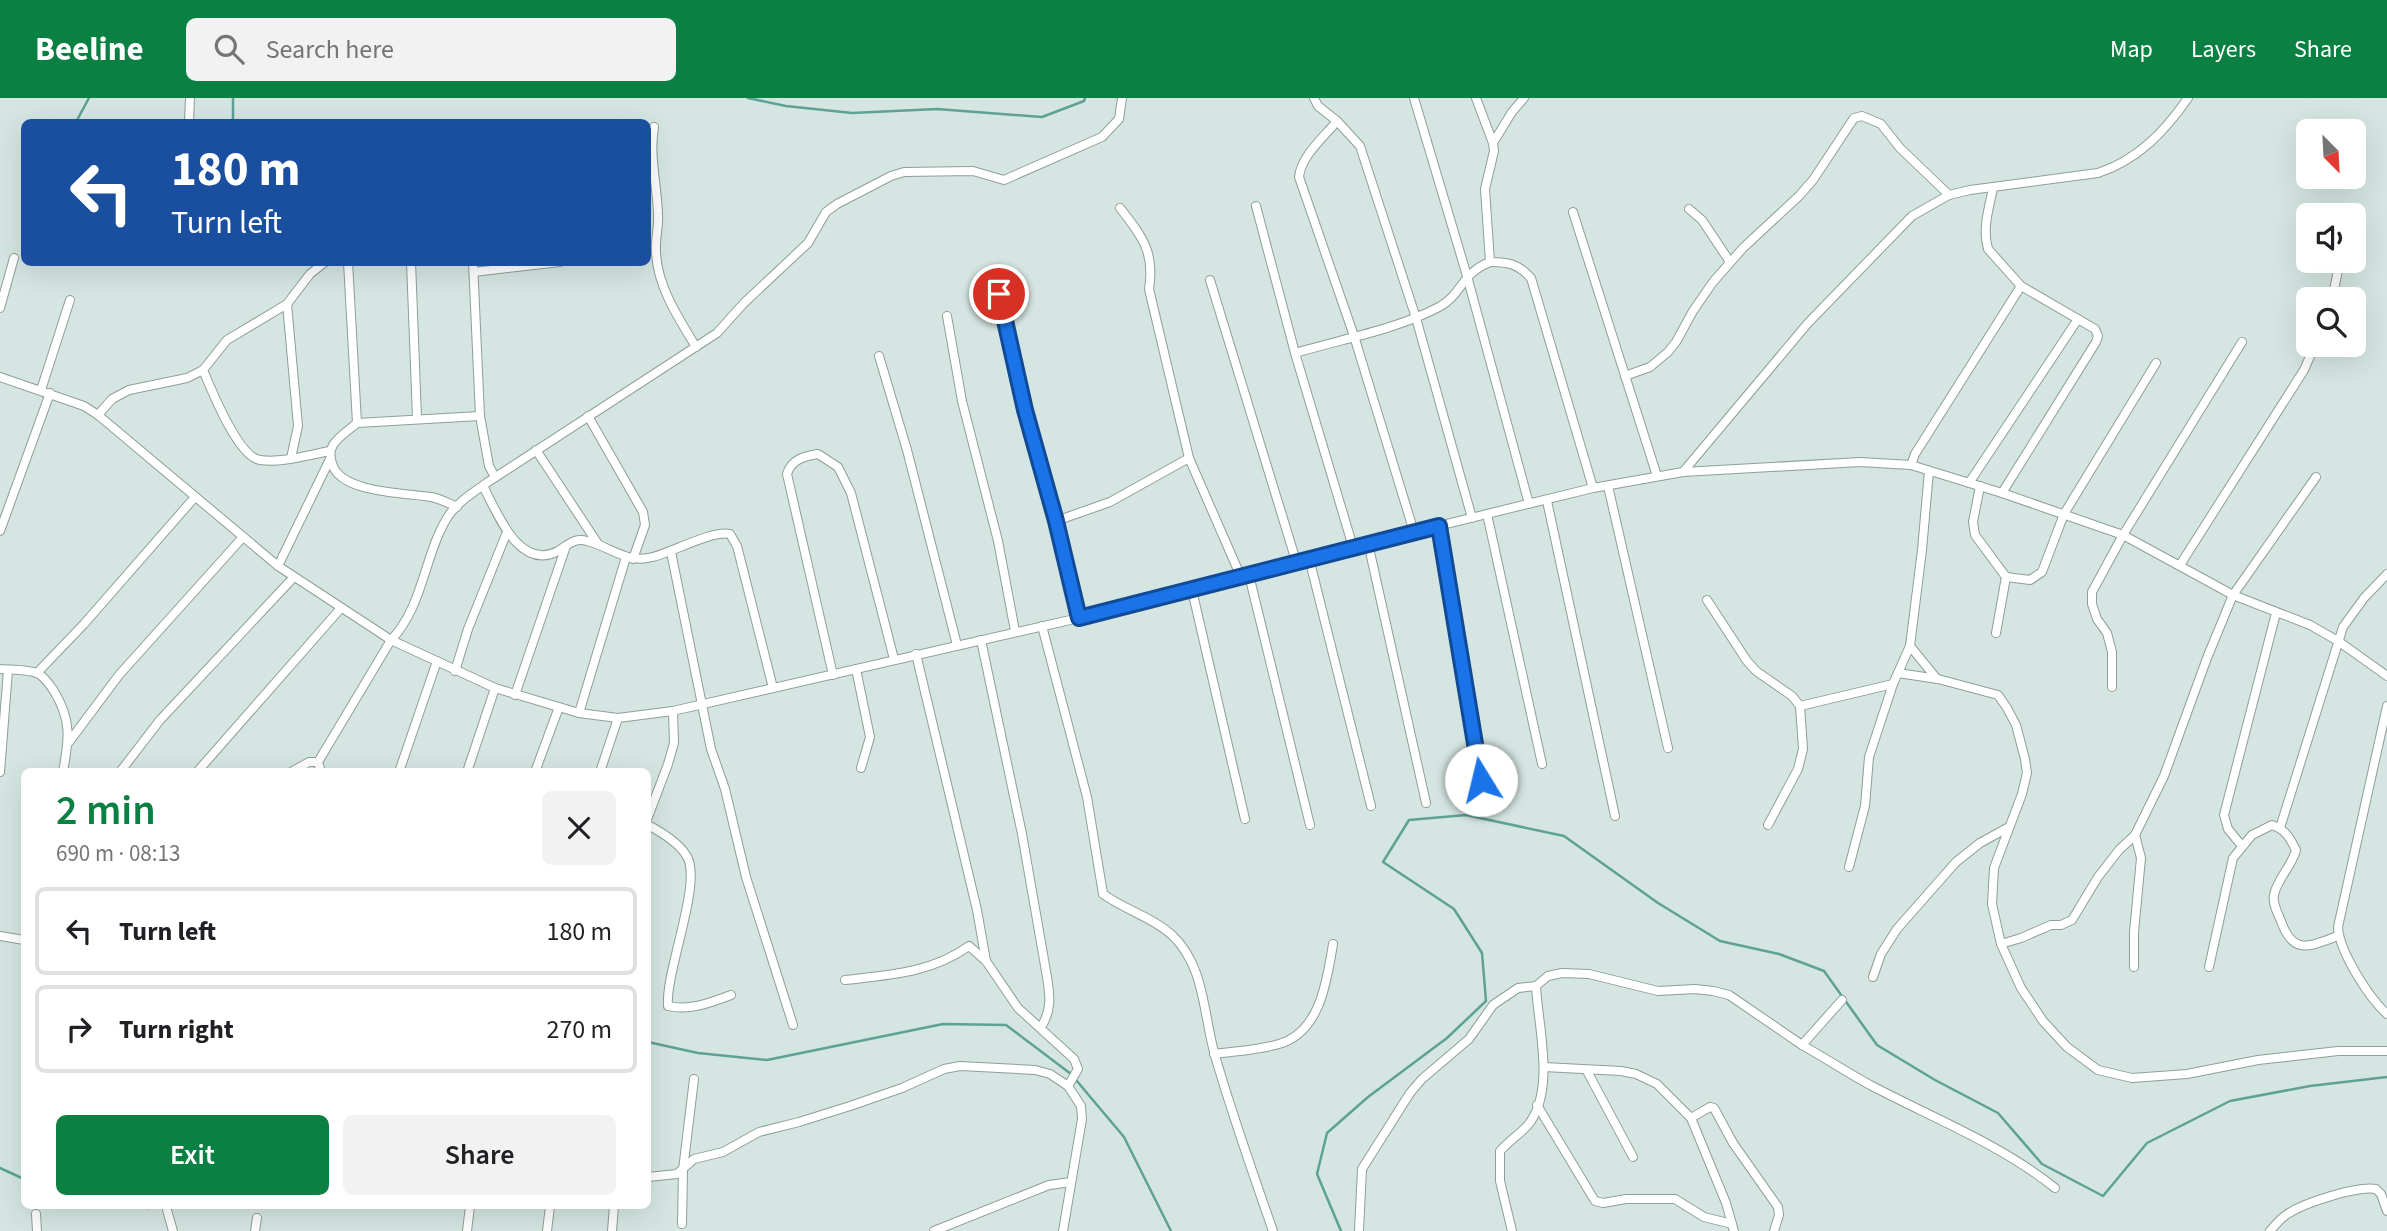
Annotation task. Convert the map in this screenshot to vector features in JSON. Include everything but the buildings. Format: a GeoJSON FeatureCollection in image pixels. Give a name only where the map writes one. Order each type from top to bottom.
{"type":"FeatureCollection","features":[{"type":"Feature","properties":{"kind":"street"},"geometry":{"type":"LineString","coordinates":[[189,119],[190,98]]}},
{"type":"Feature","properties":{"kind":"street"},"geometry":{"type":"LineString","coordinates":[[320,768],[318,762],[391,640],[406,622],[440,532],[449,515],[457,507],[495,477],[717,333],[744,303],[808,243],[826,212],[837,204],[904,172],[973,171],[1004,180],[1102,137],[1119,119],[1122,98]]}},
{"type":"Feature","properties":{"kind":"street"},"geometry":{"type":"LineString","coordinates":[[1314,98],[1318,106],[1337,121],[1360,146],[1416,318],[1472,518]]}},
{"type":"Feature","properties":{"kind":"street"},"geometry":{"type":"LineString","coordinates":[[1414,98],[1467,276],[1529,504]]}},
{"type":"Feature","properties":{"kind":"street"},"geometry":{"type":"LineString","coordinates":[[1476,98],[1493,143],[1493,158],[1485,190],[1490,262]]}},
{"type":"Feature","properties":{"kind":"street"},"geometry":{"type":"LineString","coordinates":[[1493,143],[1524,98]]}},
{"type":"Feature","properties":{"kind":"street"},"geometry":{"type":"LineString","coordinates":[[1683,472],[1808,323],[1912,216],[1949,195],[2040,179],[2098,173],[2116,167],[2167,128],[2188,98]]}},
{"type":"Feature","properties":{"kind":"street"},"geometry":{"type":"LineString","coordinates":[[1625,376],[1650,367],[1668,352],[1693,311],[1730,262],[1800,196],[1854,118],[1862,116],[1881,124],[1900,148],[1949,195]]}},
{"type":"Feature","properties":{"kind":"street"},"geometry":{"type":"LineString","coordinates":[[1337,121],[1305,159],[1299,177],[1354,336],[1414,531]]}},
{"type":"Feature","properties":{"kind":"street"},"geometry":{"type":"LineString","coordinates":[[654,127],[651,145],[659,214],[652,252],[678,318],[696,347]]}},
{"type":"Feature","properties":{"kind":"street"},"geometry":{"type":"LineString","coordinates":[[1993,188],[1986,224],[1988,249],[2021,286],[2095,329],[2098,336],[2003,493]]}},
{"type":"Feature","properties":{"kind":"street"},"geometry":{"type":"LineString","coordinates":[[1256,206],[1295,353],[1353,547]]}},
{"type":"Feature","properties":{"kind":"street"},"geometry":{"type":"LineString","coordinates":[[1120,208],[1140,235],[1149,254],[1152,267],[1149,289],[1189,458],[1245,576],[1310,825]]}},
{"type":"Feature","properties":{"kind":"street"},"geometry":{"type":"LineString","coordinates":[[1689,209],[1702,220],[1730,262]]}},
{"type":"Feature","properties":{"kind":"street"},"geometry":{"type":"LineString","coordinates":[[1573,212],[1657,476]]}},
{"type":"Feature","properties":{"kind":"street"},"geometry":{"type":"LineString","coordinates":[[0,308],[14,258]]}},
{"type":"Feature","properties":{"kind":"street"},"geometry":{"type":"LineString","coordinates":[[1295,353],[1416,318],[1453,298],[1467,276],[1478,267],[1490,262],[1511,262],[1521,267],[1531,278],[1593,488]]}},
{"type":"Feature","properties":{"kind":"street"},"geometry":{"type":"LineString","coordinates":[[98,415],[113,399],[129,390],[187,379],[203,370],[227,340],[287,304],[310,274],[320,266]]}},
{"type":"Feature","properties":{"kind":"street"},"geometry":{"type":"LineString","coordinates":[[348,266],[357,423]]}},
{"type":"Feature","properties":{"kind":"street"},"geometry":{"type":"LineString","coordinates":[[411,266],[418,418]]}},
{"type":"Feature","properties":{"kind":"street"},"geometry":{"type":"LineString","coordinates":[[473,266],[480,416],[489,466],[495,477]]}},
{"type":"Feature","properties":{"kind":"street"},"geometry":{"type":"LineString","coordinates":[[474,272],[520,266]]}},
{"type":"Feature","properties":{"kind":"street"},"geometry":{"type":"LineString","coordinates":[[1210,280],[1296,561]]}},
{"type":"Feature","properties":{"kind":"street"},"geometry":{"type":"LineString","coordinates":[[1911,464],[1914,454],[2021,286]]}},
{"type":"Feature","properties":{"kind":"street"},"geometry":{"type":"LineString","coordinates":[[999,294],[1025,410],[1056,521],[1079,618]]}},
{"type":"Feature","properties":{"kind":"street"},"geometry":{"type":"LineString","coordinates":[[41,390],[70,300]]}},
{"type":"Feature","properties":{"kind":"street"},"geometry":{"type":"LineString","coordinates":[[287,304],[298,426],[292,458]]}},
{"type":"Feature","properties":{"kind":"street"},"geometry":{"type":"LineString","coordinates":[[947,316],[962,401],[998,541],[1015,631]]}},
{"type":"Feature","properties":{"kind":"street"},"geometry":{"type":"LineString","coordinates":[[1969,483],[2078,319]]}},
{"type":"Feature","properties":{"kind":"street"},"geometry":{"type":"LineString","coordinates":[[2112,687],[2112,652],[2107,633],[2097,619],[2092,604],[2092,592],[2123,535],[2242,342]]}},
{"type":"Feature","properties":{"kind":"street"},"geometry":{"type":"LineString","coordinates":[[878,356],[907,450],[957,645]]}},
{"type":"Feature","properties":{"kind":"street"},"geometry":{"type":"LineString","coordinates":[[2180,565],[2310,357]]}},
{"type":"Feature","properties":{"kind":"street"},"geometry":{"type":"LineString","coordinates":[[1980,486],[1972,528],[1975,535],[2006,577],[2030,580],[2042,572],[2064,514],[2156,363]]}},
{"type":"Feature","properties":{"kind":"street"},"geometry":{"type":"LineString","coordinates":[[203,370],[242,448],[249,456],[260,460],[330,455]]}},
{"type":"Feature","properties":{"kind":"street"},"geometry":{"type":"LineString","coordinates":[[0,377],[84,406],[98,415],[278,566],[391,640],[455,671],[515,695],[579,713],[618,718],[703,704],[1079,618],[1414,531],[1593,488],[1683,472],[1860,462],[1911,464],[2123,535],[2233,595],[2309,625],[2338,641],[2387,676]]}},
{"type":"Feature","properties":{"kind":"street"},"geometry":{"type":"LineString","coordinates":[[0,531],[50,393]]}},
{"type":"Feature","properties":{"kind":"street"},"geometry":{"type":"LineString","coordinates":[[278,566],[334,443],[357,423],[480,416]]}},
{"type":"Feature","properties":{"kind":"street"},"geometry":{"type":"LineString","coordinates":[[579,713],[630,558],[645,525],[643,512],[588,416]]}},
{"type":"Feature","properties":{"kind":"street"},"geometry":{"type":"LineString","coordinates":[[536,450],[600,547]]}},
{"type":"Feature","properties":{"kind":"street"},"geometry":{"type":"LineString","coordinates":[[833,675],[787,474],[794,462],[809,455],[818,454],[838,467],[851,493],[894,659]]}},
{"type":"Feature","properties":{"kind":"street"},"geometry":{"type":"LineString","coordinates":[[330,455],[335,472],[345,480],[376,489],[433,498],[457,507]]}},
{"type":"Feature","properties":{"kind":"street"},"geometry":{"type":"LineString","coordinates":[[1056,521],[1110,502],[1189,458]]}},
{"type":"Feature","properties":{"kind":"street"},"geometry":{"type":"LineString","coordinates":[[1849,867],[1865,806],[1869,757],[1893,684],[1910,646],[1922,550],[1928,471]]}},
{"type":"Feature","properties":{"kind":"street"},"geometry":{"type":"LineString","coordinates":[[2001,944],[2072,920],[2098,877],[2135,835],[2164,776],[2233,595],[2316,477]]}},
{"type":"Feature","properties":{"kind":"street"},"geometry":{"type":"LineString","coordinates":[[483,486],[507,532],[519,545],[536,555],[546,555],[566,547]]}},
{"type":"Feature","properties":{"kind":"street"},"geometry":{"type":"LineString","coordinates":[[1608,486],[1668,748]]}},
{"type":"Feature","properties":{"kind":"street"},"geometry":{"type":"LineString","coordinates":[[37,673],[84,624],[195,497]]}},
{"type":"Feature","properties":{"kind":"street"},"geometry":{"type":"LineString","coordinates":[[1547,501],[1615,816]]}},
{"type":"Feature","properties":{"kind":"street"},"geometry":{"type":"LineString","coordinates":[[1487,514],[1542,764]]}},
{"type":"Feature","properties":{"kind":"street"},"geometry":{"type":"LineString","coordinates":[[1439,526],[1481,780]]}},
{"type":"Feature","properties":{"kind":"street"},"geometry":{"type":"LineString","coordinates":[[455,671],[468,629],[507,532]]}},
{"type":"Feature","properties":{"kind":"street"},"geometry":{"type":"LineString","coordinates":[[515,695],[566,547],[571,541],[588,541],[630,558],[646,559],[716,534],[730,534],[734,539],[773,688]]}},
{"type":"Feature","properties":{"kind":"street"},"geometry":{"type":"LineString","coordinates":[[69,742],[119,675],[243,537]]}},
{"type":"Feature","properties":{"kind":"street"},"geometry":{"type":"LineString","coordinates":[[1368,543],[1426,803]]}},
{"type":"Feature","properties":{"kind":"street"},"geometry":{"type":"LineString","coordinates":[[671,552],[711,749],[725,789],[746,877],[793,1025]]}},
{"type":"Feature","properties":{"kind":"street"},"geometry":{"type":"LineString","coordinates":[[1309,558],[1371,806]]}},
{"type":"Feature","properties":{"kind":"street"},"geometry":{"type":"LineString","coordinates":[[123,768],[160,720],[294,576]]}},
{"type":"Feature","properties":{"kind":"street"},"geometry":{"type":"LineString","coordinates":[[1996,633],[2006,577]]}},
{"type":"Feature","properties":{"kind":"street"},"geometry":{"type":"LineString","coordinates":[[2280,828],[2343,627],[2364,598],[2385,579]]}},
{"type":"Feature","properties":{"kind":"street"},"geometry":{"type":"LineString","coordinates":[[1192,590],[1245,819]]}},
{"type":"Feature","properties":{"kind":"street"},"geometry":{"type":"LineString","coordinates":[[1707,600],[1756,671],[1792,696],[1800,706],[1803,749],[1798,769],[1768,825]]}},
{"type":"Feature","properties":{"kind":"street"},"geometry":{"type":"LineString","coordinates":[[201,768],[341,608]]}},
{"type":"Feature","properties":{"kind":"street"},"geometry":{"type":"LineString","coordinates":[[2242,846],[2228,829],[2224,815],[2276,613]]}},
{"type":"Feature","properties":{"kind":"street"},"geometry":{"type":"LineString","coordinates":[[1042,626],[1087,797],[1103,894],[1152,920],[1172,935],[1195,970],[1214,1054],[1273,1231]]}},
{"type":"Feature","properties":{"kind":"street"},"geometry":{"type":"LineString","coordinates":[[981,640],[1022,834],[1051,999],[1050,1010],[1041,1027]]}},
{"type":"Feature","properties":{"kind":"street"},"geometry":{"type":"LineString","coordinates":[[1910,646],[1938,679]]}},
{"type":"Feature","properties":{"kind":"street"},"geometry":{"type":"LineString","coordinates":[[916,654],[977,910],[986,961]]}},
{"type":"Feature","properties":{"kind":"street"},"geometry":{"type":"LineString","coordinates":[[400,768],[437,661]]}},
{"type":"Feature","properties":{"kind":"street"},"geometry":{"type":"LineString","coordinates":[[0,772],[4,669],[37,673],[48,683],[64,709],[68,720],[69,742],[64,768]]}},
{"type":"Feature","properties":{"kind":"street"},"geometry":{"type":"LineString","coordinates":[[856,669],[870,737],[861,768]]}},
{"type":"Feature","properties":{"kind":"street"},"geometry":{"type":"LineString","coordinates":[[1898,673],[1938,679],[1998,695],[2015,725],[2027,773],[1994,869],[1992,904],[2001,944],[2021,988],[2043,1021],[2067,1047],[2098,1070],[2132,1078],[2187,1074],[2259,1060],[2338,1051],[2387,1051]]}},
{"type":"Feature","properties":{"kind":"street"},"geometry":{"type":"LineString","coordinates":[[1800,706],[1893,684]]}},
{"type":"Feature","properties":{"kind":"street"},"geometry":{"type":"LineString","coordinates":[[468,768],[495,688]]}},
{"type":"Feature","properties":{"kind":"street"},"geometry":{"type":"LineString","coordinates":[[2387,706],[2338,927],[2341,946],[2378,1006],[2387,1014]]}},
{"type":"Feature","properties":{"kind":"street"},"geometry":{"type":"LineString","coordinates":[[536,768],[559,707]]}},
{"type":"Feature","properties":{"kind":"street"},"geometry":{"type":"LineString","coordinates":[[651,809],[674,743],[673,710]]}},
{"type":"Feature","properties":{"kind":"street"},"geometry":{"type":"LineString","coordinates":[[601,768],[618,718]]}},
{"type":"Feature","properties":{"kind":"street"},"geometry":{"type":"LineString","coordinates":[[298,768],[309,762],[318,762]]}},
{"type":"Feature","properties":{"kind":"street"},"geometry":{"type":"LineString","coordinates":[[2209,967],[2230,866],[2252,835],[2272,825],[2280,828],[2290,838],[2296,850],[2273,900],[2285,933],[2291,942],[2301,946],[2311,946],[2338,936]]}},
{"type":"Feature","properties":{"kind":"street"},"geometry":{"type":"LineString","coordinates":[[651,827],[679,847],[690,862],[689,895],[667,1006],[688,1008],[730,995]]}},
{"type":"Feature","properties":{"kind":"street"},"geometry":{"type":"LineString","coordinates":[[1873,977],[1881,954],[1897,929],[1947,872],[1980,844],[2009,827]]}},
{"type":"Feature","properties":{"kind":"street"},"geometry":{"type":"LineString","coordinates":[[2134,967],[2134,932],[2141,858],[2135,835]]}},
{"type":"Feature","properties":{"kind":"street"},"geometry":{"type":"LineString","coordinates":[[0,936],[21,940]]}},
{"type":"Feature","properties":{"kind":"street"},"geometry":{"type":"LineString","coordinates":[[1214,1054],[1280,1044],[1299,1033],[1309,1022],[1321,1000],[1333,944]]}},
{"type":"Feature","properties":{"kind":"street"},"geometry":{"type":"LineString","coordinates":[[845,980],[910,973],[945,962],[969,946],[986,961],[1018,1008],[1077,1064],[1068,1086]]}},
{"type":"Feature","properties":{"kind":"street"},"geometry":{"type":"LineString","coordinates":[[1359,1231],[1362,1169],[1410,1093],[1422,1079],[1469,1039],[1493,1005],[1518,988],[1536,986],[1548,976],[1562,973],[1590,974],[1658,991],[1695,989],[1729,995],[1802,1045],[1870,1085],[1943,1120],[2030,1169],[2055,1188]]}},
{"type":"Feature","properties":{"kind":"street"},"geometry":{"type":"LineString","coordinates":[[1511,1231],[1500,1181],[1500,1151],[1530,1123],[1542,1092],[1544,1067],[1536,986]]}},
{"type":"Feature","properties":{"kind":"street"},"geometry":{"type":"LineString","coordinates":[[1802,1045],[1842,1000]]}},
{"type":"Feature","properties":{"kind":"street"},"geometry":{"type":"LineString","coordinates":[[651,1178],[670,1176],[695,1160],[723,1152],[759,1132],[799,1122],[902,1088],[943,1069],[960,1066],[1035,1070],[1050,1074],[1068,1086],[1081,1106],[1082,1119],[1063,1231]]}},
{"type":"Feature","properties":{"kind":"street"},"geometry":{"type":"LineString","coordinates":[[1544,1067],[1621,1071],[1657,1084],[1691,1118],[1726,1203],[1733,1228]]}},
{"type":"Feature","properties":{"kind":"street"},"geometry":{"type":"LineString","coordinates":[[1587,1071],[1633,1157]]}},
{"type":"Feature","properties":{"kind":"street"},"geometry":{"type":"LineString","coordinates":[[682,1224],[683,1170],[694,1079]]}},
{"type":"Feature","properties":{"kind":"street"},"geometry":{"type":"LineString","coordinates":[[1537,1105],[1595,1201],[1603,1203],[1626,1199],[1675,1199],[1704,1217],[1733,1228]]}},
{"type":"Feature","properties":{"kind":"street"},"geometry":{"type":"LineString","coordinates":[[1691,1118],[1702,1109],[1714,1108],[1733,1143],[1778,1207],[1779,1214],[1774,1231]]}},
{"type":"Feature","properties":{"kind":"street"},"geometry":{"type":"LineString","coordinates":[[934,1231],[1049,1185],[1071,1182]]}},
{"type":"Feature","properties":{"kind":"street"},"geometry":{"type":"LineString","coordinates":[[2270,1231],[2283,1216],[2297,1209],[2354,1190],[2376,1189],[2381,1194],[2387,1211]]}},
{"type":"Feature","properties":{"kind":"street"},"geometry":{"type":"LineString","coordinates":[[467,1231],[470,1209]]}},
{"type":"Feature","properties":{"kind":"street"},"geometry":{"type":"LineString","coordinates":[[547,1231],[550,1209]]}},
{"type":"Feature","properties":{"kind":"street"},"geometry":{"type":"LineString","coordinates":[[612,1231],[614,1209]]}},
{"type":"Feature","properties":{"kind":"street"},"geometry":{"type":"LineString","coordinates":[[167,1210],[173,1231]]}},
{"type":"Feature","properties":{"kind":"street"},"geometry":{"type":"LineString","coordinates":[[37,1214],[37,1231]]}},
{"type":"Feature","properties":{"kind":"street"},"geometry":{"type":"LineString","coordinates":[[256,1231],[257,1218]]}},
{"type":"Feature","properties":{"kind":"waterway"},"geometry":{"type":"LineString","coordinates":[[78,119],[89,98]]}},
{"type":"Feature","properties":{"kind":"waterway"},"geometry":{"type":"LineString","coordinates":[[233,98],[233,119]]}},
{"type":"Feature","properties":{"kind":"waterway"},"geometry":{"type":"LineString","coordinates":[[748,98],[786,106],[852,113],[937,109],[1042,117],[1084,101],[1085,98]]}},
{"type":"Feature","properties":{"kind":"waterway"},"geometry":{"type":"LineString","coordinates":[[1341,1231],[1317,1174],[1327,1133],[1368,1097],[1447,1038],[1486,1001],[1482,953],[1454,909],[1383,862],[1409,820],[1466,815],[1564,836],[1658,903],[1720,941],[1779,954],[1824,971],[1877,1045],[1998,1113],[2042,1164],[2103,1196],[2147,1143],[2230,1101],[2310,1086],[2387,1077]]}},
{"type":"Feature","properties":{"kind":"waterway"},"geometry":{"type":"LineString","coordinates":[[651,1043],[698,1053],[767,1060],[943,1024],[1006,1025],[1071,1074],[1124,1137],[1171,1231]]}},
{"type":"Feature","properties":{"kind":"waterway"},"geometry":{"type":"LineString","coordinates":[[0,1168],[21,1178]]}},
{"type":"Feature","properties":{"kind":"route"},"geometry":{"type":"LineString","coordinates":[[999,294],[1025,410],[1056,521],[1079,618],[1439,526],[1481,780]]}}]}
